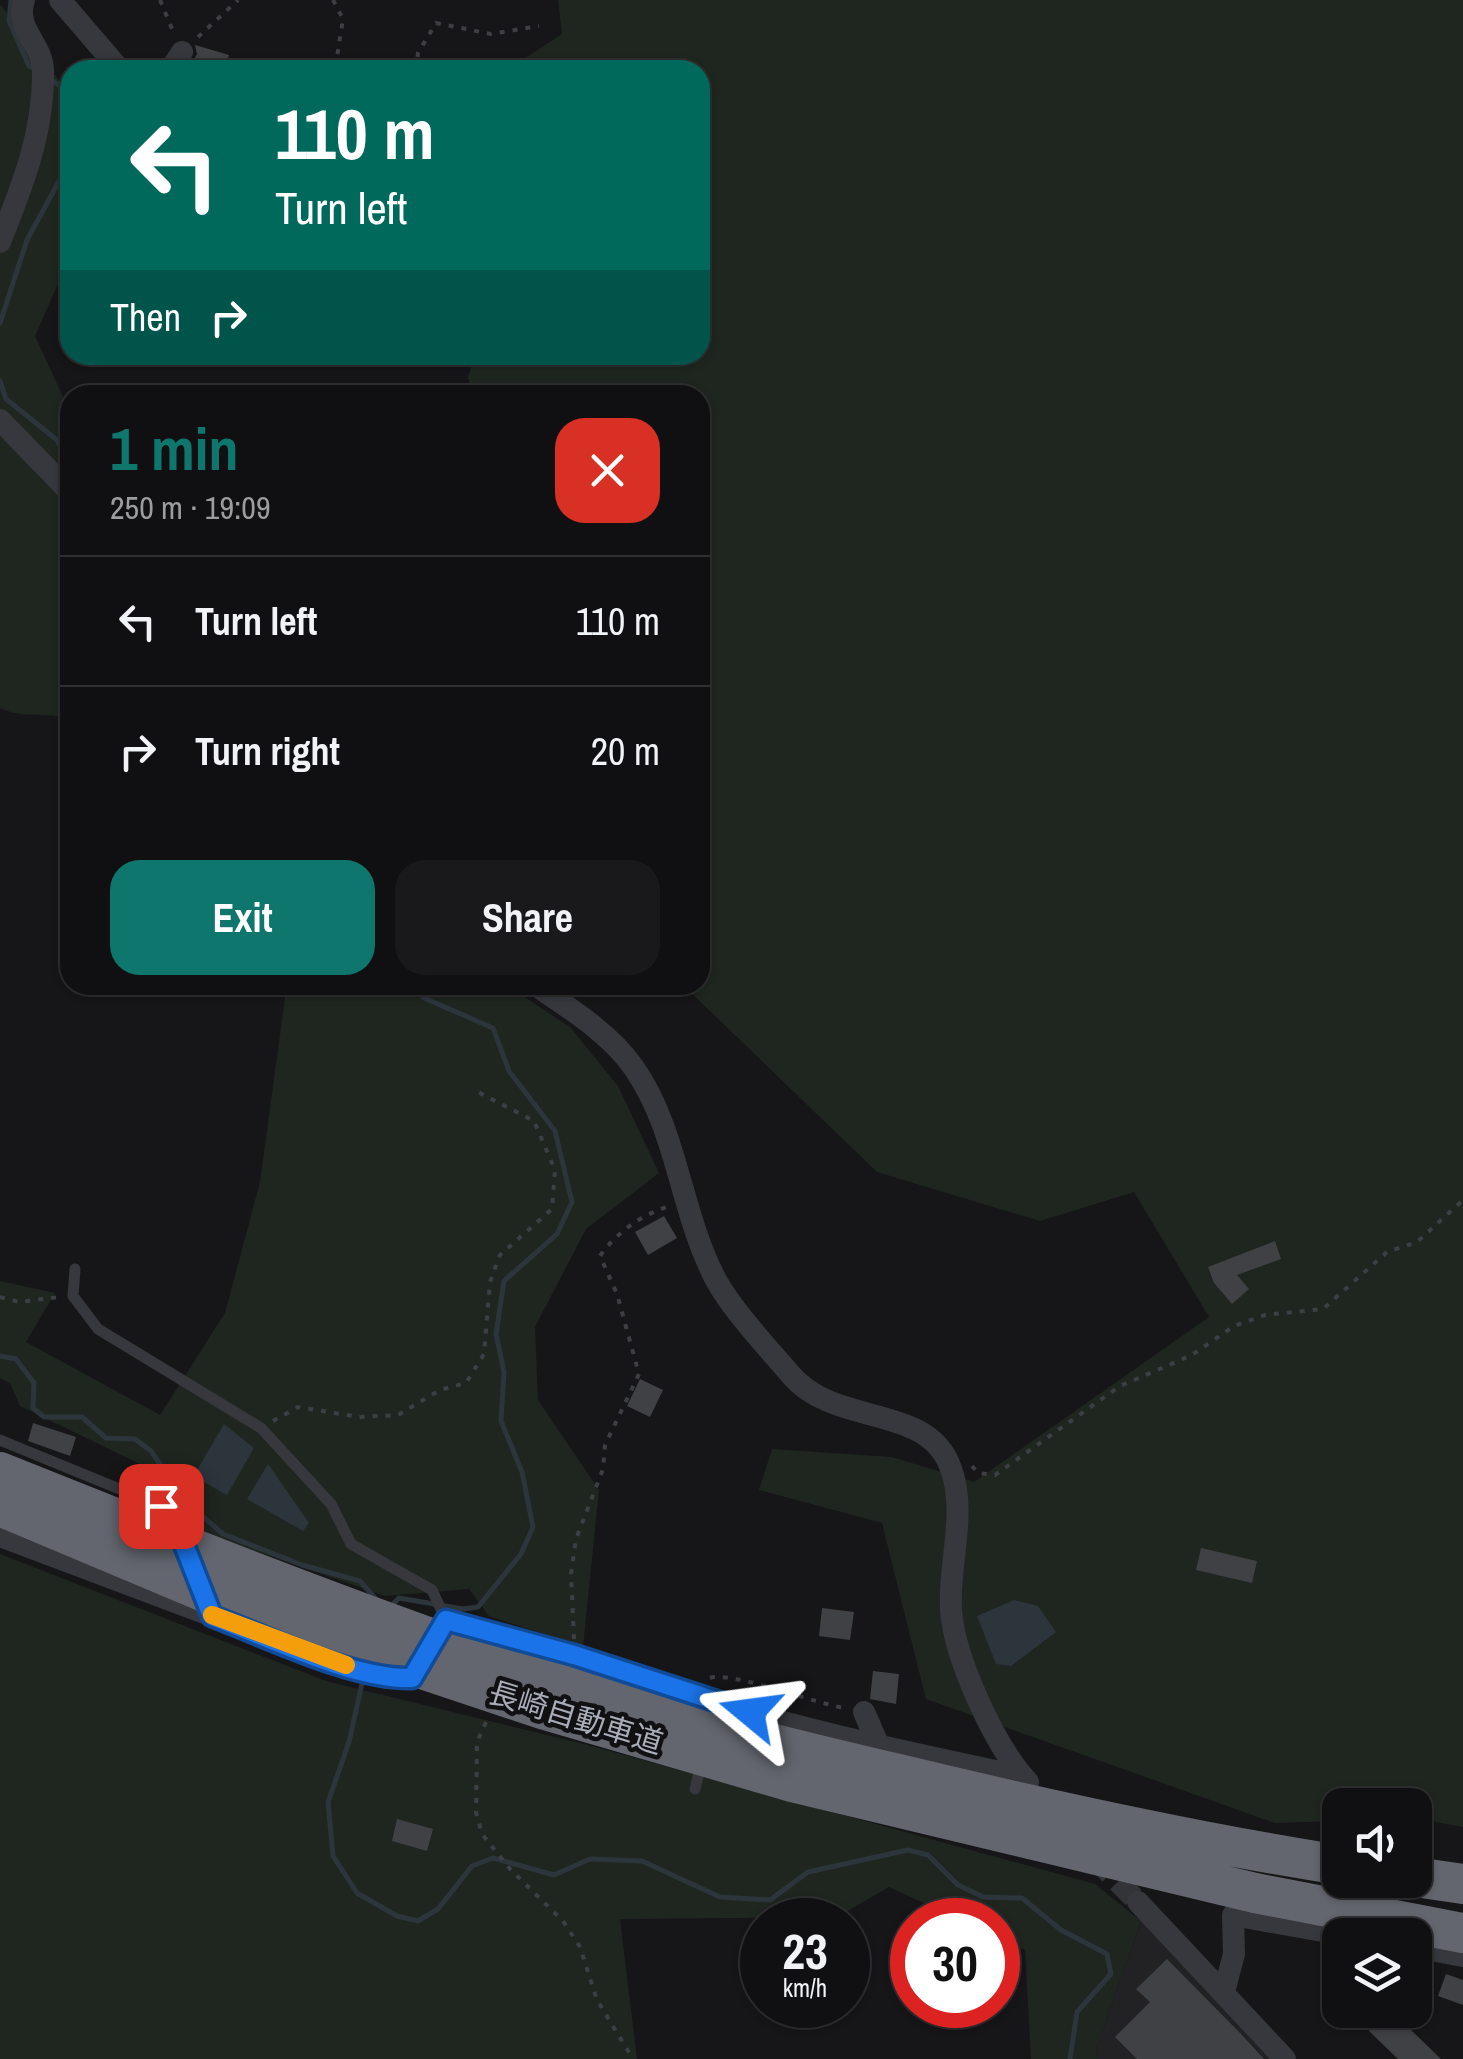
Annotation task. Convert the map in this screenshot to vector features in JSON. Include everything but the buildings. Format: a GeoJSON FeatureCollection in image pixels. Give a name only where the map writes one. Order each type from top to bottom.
{"type":"FeatureCollection","features":[{"type":"Feature","properties":{"kind":"highway","name":"長崎自動車道"},"geometry":{"type":"LineString","coordinates":[[0,1472],[266,1578],[548,1679],[799,1750],[1026,1804],[1242,1850],[1322,1862]]}},
{"type":"Feature","properties":{"kind":"highway","name":"長崎自動車道"},"geometry":{"type":"LineString","coordinates":[[0,1506],[256,1614],[542,1709],[738,1766],[1035,1843],[1254,1893],[1463,1933]]}},
{"type":"Feature","properties":{"kind":"highway"},"geometry":{"type":"LineString","coordinates":[[1432,1879],[1463,1884]]}},
{"type":"Feature","properties":{"kind":"street"},"geometry":{"type":"LineString","coordinates":[[0,242],[29,169],[43,75],[20,13],[24,0]]}},
{"type":"Feature","properties":{"kind":"street"},"geometry":{"type":"LineString","coordinates":[[60,0],[111,60]]}},
{"type":"Feature","properties":{"kind":"street"},"geometry":{"type":"LineString","coordinates":[[0,420],[60,482]]}},
{"type":"Feature","properties":{"kind":"street"},"geometry":{"type":"LineString","coordinates":[[0,1536],[387,1678],[412,1678],[446,1620],[574,1655],[718,1704],[1030,1784],[974,1696],[951,1612],[958,1497],[950,1465],[936,1443],[920,1431],[902,1422],[850,1412],[795,1380],[717,1282],[684,1201],[654,1103],[633,1067],[614,1045],[548,995]]}},
{"type":"Feature","properties":{"kind":"street"},"geometry":{"type":"LineString","coordinates":[[864,1712],[879,1746]]}},
{"type":"Feature","properties":{"kind":"street"},"geometry":{"type":"LineString","coordinates":[[1138,1902],[1286,2059]]}},
{"type":"Feature","properties":{"kind":"street"},"geometry":{"type":"LineString","coordinates":[[1224,1992],[1234,1954],[1233,1916],[1322,1931]]}},
{"type":"Feature","properties":{"kind":"street"},"geometry":{"type":"LineString","coordinates":[[1432,1950],[1463,1956]]}},
{"type":"Feature","properties":{"kind":"lane"},"geometry":{"type":"LineString","coordinates":[[75,1269],[73,1296],[98,1328],[261,1428],[331,1504],[351,1544],[432,1590],[446,1620]]}},
{"type":"Feature","properties":{"kind":"lane"},"geometry":{"type":"LineString","coordinates":[[0,1440],[9,1447],[161,1506],[174,1519],[212,1616]]}},
{"type":"Feature","properties":{"kind":"lane"},"geometry":{"type":"LineString","coordinates":[[695,1789],[718,1704]]}},
{"type":"Feature","properties":{"kind":"path"},"geometry":{"type":"LineString","coordinates":[[160,0],[176,60]]}},
{"type":"Feature","properties":{"kind":"path"},"geometry":{"type":"LineString","coordinates":[[177,60],[238,0]]}},
{"type":"Feature","properties":{"kind":"path"},"geometry":{"type":"LineString","coordinates":[[333,0],[343,18],[337,60]]}},
{"type":"Feature","properties":{"kind":"path"},"geometry":{"type":"LineString","coordinates":[[417,60],[436,23],[491,34],[539,26]]}},
{"type":"Feature","properties":{"kind":"path"},"geometry":{"type":"LineString","coordinates":[[261,1428],[298,1407],[359,1417],[398,1415],[440,1390],[466,1383],[484,1354],[490,1282],[500,1255],[552,1209],[555,1170],[534,1121],[478,1092]]}},
{"type":"Feature","properties":{"kind":"path"},"geometry":{"type":"LineString","coordinates":[[967,1461],[978,1473],[995,1476],[1120,1386],[1192,1355],[1234,1326],[1265,1314],[1323,1309],[1387,1252],[1417,1242],[1463,1200]]}},
{"type":"Feature","properties":{"kind":"path"},"geometry":{"type":"LineString","coordinates":[[574,1655],[572,1574],[576,1539],[603,1470],[605,1446],[638,1374],[617,1294],[600,1256],[613,1237],[653,1212],[684,1201]]}},
{"type":"Feature","properties":{"kind":"path"},"geometry":{"type":"LineString","coordinates":[[0,1297],[19,1302],[73,1296]]}},
{"type":"Feature","properties":{"kind":"path"},"geometry":{"type":"LineString","coordinates":[[718,1704],[705,1686],[711,1676],[726,1676],[807,1702],[864,1712]]}},
{"type":"Feature","properties":{"kind":"path"},"geometry":{"type":"LineString","coordinates":[[491,1710],[476,1742],[482,1834],[493,1851],[571,1934],[597,2000],[634,2059]]}},
{"type":"Feature","properties":{"kind":"shaded area"},"geometry":{"type":"Polygon","coordinates":[[[558,0],[1463,0],[1463,1827],[1432,1821],[1432,1788],[1322,1788],[1322,1822],[1275,1823],[926,1699],[882,1523],[759,1490],[772,1449],[892,1457],[974,1482],[1209,1317],[1134,1192],[1040,1221],[877,1172],[693,995],[710,995],[710,385],[470,385],[468,377],[472,365],[710,365],[710,60],[522,60],[562,34],[558,0]]]}},
{"type":"Feature","properties":{"kind":"shaded area"},"geometry":{"type":"Polygon","coordinates":[[[0,4],[60,81],[60,280],[35,336],[60,390],[60,718],[18,714],[0,708],[0,4]]]}},
{"type":"Feature","properties":{"kind":"shaded area"},"geometry":{"type":"Polygon","coordinates":[[[284,995],[522,995],[570,1027],[618,1086],[659,1173],[586,1229],[535,1327],[538,1400],[599,1490],[583,1647],[489,1616],[469,1589],[385,1596],[198,1531],[144,1466],[20,1406],[10,1383],[0,1378],[0,1281],[55,1293],[26,1342],[160,1415],[225,1313],[260,1182],[284,995]]]}},
{"type":"Feature","properties":{"kind":"shaded area"},"geometry":{"type":"Polygon","coordinates":[[[224,1424],[254,1448],[227,1495],[204,1482],[197,1470],[224,1424]]]}},
{"type":"Feature","properties":{"kind":"shaded area"},"geometry":{"type":"Polygon","coordinates":[[[268,1464],[309,1523],[303,1531],[247,1499],[268,1464]]]}},
{"type":"Feature","properties":{"kind":"shaded area"},"geometry":{"type":"Polygon","coordinates":[[[0,1554],[326,1681],[588,1745],[1095,1884],[1141,1921],[1096,2049],[1098,2059],[1031,2059],[1025,1950],[1020,1948],[1020,1898],[913,1898],[889,1887],[870,1898],[740,1898],[740,1918],[620,1919],[637,2059],[0,2059],[0,1554]]]}},
{"type":"Feature","properties":{"kind":"shaded area"},"geometry":{"type":"Polygon","coordinates":[[[1014,1600],[1038,1606],[1056,1632],[1011,1666],[996,1664],[977,1616],[1014,1600]]]}},
{"type":"Feature","properties":{"kind":"shaded area"},"geometry":{"type":"Polygon","coordinates":[[[1141,1921],[1277,2059],[1098,2059],[1096,2049],[1141,1921]]]}},
{"type":"Feature","properties":{"kind":"waterway"},"geometry":{"type":"LineString","coordinates":[[11,0],[9,21],[29,66],[35,69]]}},
{"type":"Feature","properties":{"kind":"waterway"},"geometry":{"type":"LineString","coordinates":[[49,78],[60,86]]}},
{"type":"Feature","properties":{"kind":"waterway"},"geometry":{"type":"LineString","coordinates":[[0,323],[27,240],[60,179]]}},
{"type":"Feature","properties":{"kind":"waterway"},"geometry":{"type":"LineString","coordinates":[[0,381],[6,399],[60,446]]}},
{"type":"Feature","properties":{"kind":"waterway"},"geometry":{"type":"LineString","coordinates":[[389,1608],[399,1598],[463,1609],[478,1607],[521,1554],[533,1527],[522,1472],[501,1421],[504,1372],[496,1334],[504,1281],[557,1234],[572,1202],[555,1131],[509,1071],[493,1028],[422,995]]}},
{"type":"Feature","properties":{"kind":"waterway"},"geometry":{"type":"LineString","coordinates":[[0,1356],[16,1359],[34,1383],[33,1408],[44,1417],[82,1417],[106,1438],[135,1439],[151,1451],[186,1502],[223,1534],[302,1565],[360,1581],[375,1598]]}},
{"type":"Feature","properties":{"kind":"waterway"},"geometry":{"type":"LineString","coordinates":[[363,1679],[349,1742],[328,1802],[333,1856],[357,1893],[397,1916],[418,1921],[438,1909],[472,1866],[493,1858],[554,1875],[590,1859],[642,1861],[720,1897],[770,1900],[808,1872],[908,1850],[928,1855],[958,1885],[983,1897],[1022,1898],[1061,1930],[1107,1954],[1111,1974],[1077,2012],[1070,2059]]}},
{"type":"Feature","properties":{"kind":"tunnel"},"geometry":{"type":"LineString","coordinates":[[1095,1858],[1138,1902]]}},
{"type":"Feature","properties":{"kind":"slow traffic"},"geometry":{"type":"LineString","coordinates":[[212,1615],[346,1665]]}},
{"type":"Feature","properties":{"kind":"route"},"geometry":{"type":"LineString","coordinates":[[161,1506],[174,1519],[212,1616],[350,1667],[387,1678],[412,1678],[446,1620],[574,1655],[750,1712]]}}]}
